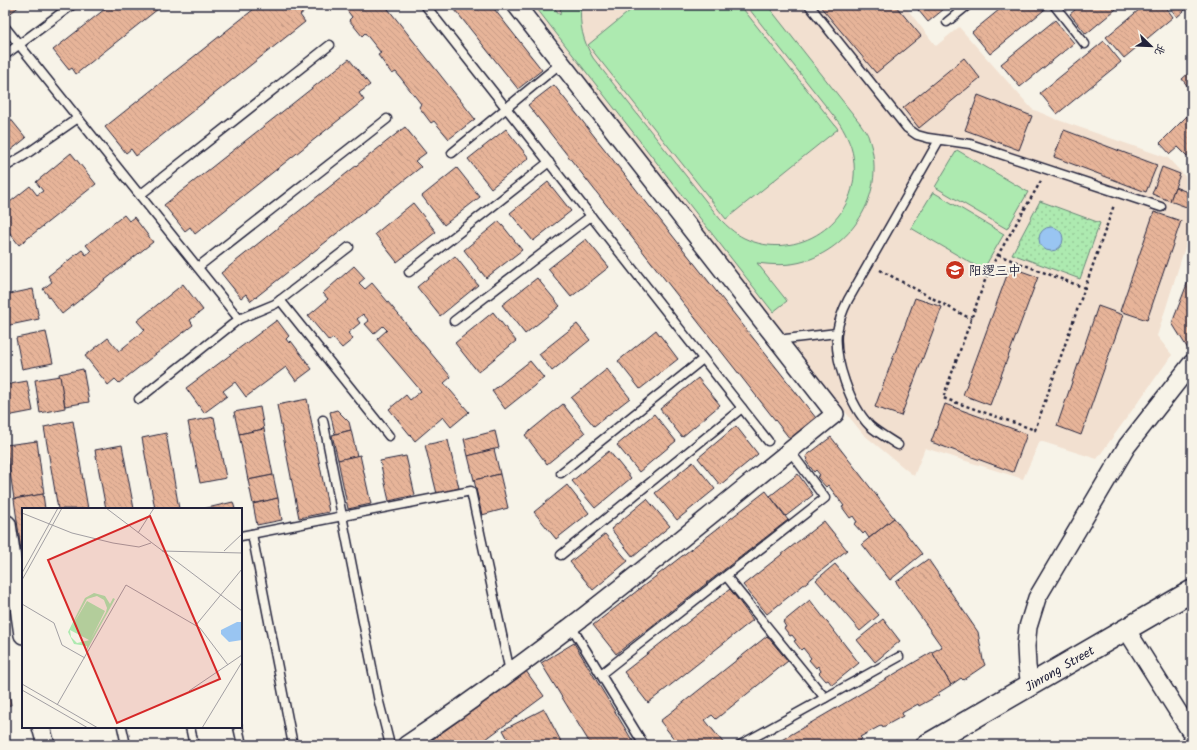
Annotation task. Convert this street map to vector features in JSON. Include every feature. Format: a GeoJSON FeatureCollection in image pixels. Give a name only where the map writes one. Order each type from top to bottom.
{"type":"FeatureCollection","features":[{"type":"Feature","properties":{"kind":"street"},"geometry":{"type":"LineString","coordinates":[[406,745],[534,655],[835,414],[516,5]]}},
{"type":"Feature","properties":{"kind":"street"},"geometry":{"type":"LineString","coordinates":[[1030,685],[1026,646],[1028,627],[1037,598],[1127,446],[1192,363]]}},
{"type":"Feature","properties":{"kind":"street"},"geometry":{"type":"LineString","coordinates":[[7,524],[22,628]]}},
{"type":"Feature","properties":{"kind":"street","name":"Jinrong Street"},"geometry":{"type":"LineString","coordinates":[[927,745],[947,739],[1030,685],[1192,591]]}},
{"type":"Feature","properties":{"kind":"street"},"geometry":{"type":"LineString","coordinates":[[1126,629],[1192,734]]}},
{"type":"Feature","properties":{"kind":"street"},"geometry":{"type":"LineString","coordinates":[[42,728],[46,745]]}},
{"type":"Feature","properties":{"kind":"lane"},"geometry":{"type":"LineString","coordinates":[[5,55],[72,5]]}},
{"type":"Feature","properties":{"kind":"lane"},"geometry":{"type":"LineString","coordinates":[[425,5],[768,441]]}},
{"type":"Feature","properties":{"kind":"lane"},"geometry":{"type":"LineString","coordinates":[[809,5],[907,128],[917,135],[939,140],[970,144],[1161,207]]}},
{"type":"Feature","properties":{"kind":"lane"},"geometry":{"type":"LineString","coordinates":[[947,22],[968,5]]}},
{"type":"Feature","properties":{"kind":"lane"},"geometry":{"type":"LineString","coordinates":[[1054,5],[1086,44]]}},
{"type":"Feature","properties":{"kind":"lane"},"geometry":{"type":"LineString","coordinates":[[5,27],[239,319]]}},
{"type":"Feature","properties":{"kind":"lane"},"geometry":{"type":"LineString","coordinates":[[140,195],[330,45]]}},
{"type":"Feature","properties":{"kind":"lane"},"geometry":{"type":"LineString","coordinates":[[452,153],[561,63]]}},
{"type":"Feature","properties":{"kind":"lane"},"geometry":{"type":"LineString","coordinates":[[5,167],[78,118]]}},
{"type":"Feature","properties":{"kind":"lane"},"geometry":{"type":"LineString","coordinates":[[198,267],[387,119]]}},
{"type":"Feature","properties":{"kind":"lane"},"geometry":{"type":"LineString","coordinates":[[898,445],[870,426],[856,406],[849,393],[839,364],[837,333],[843,310],[939,140]]}},
{"type":"Feature","properties":{"kind":"lane"},"geometry":{"type":"LineString","coordinates":[[409,272],[549,162]]}},
{"type":"Feature","properties":{"kind":"lane"},"geometry":{"type":"LineString","coordinates":[[454,321],[591,216]]}},
{"type":"Feature","properties":{"kind":"lane"},"geometry":{"type":"LineString","coordinates":[[139,399],[239,319],[275,304],[349,247]]}},
{"type":"Feature","properties":{"kind":"lane"},"geometry":{"type":"LineString","coordinates":[[280,300],[389,436]]}},
{"type":"Feature","properties":{"kind":"lane"},"geometry":{"type":"LineString","coordinates":[[777,340],[837,333]]}},
{"type":"Feature","properties":{"kind":"lane"},"geometry":{"type":"LineString","coordinates":[[561,474],[703,359]]}},
{"type":"Feature","properties":{"kind":"lane"},"geometry":{"type":"LineString","coordinates":[[561,555],[742,408]]}},
{"type":"Feature","properties":{"kind":"lane"},"geometry":{"type":"LineString","coordinates":[[323,420],[379,702],[390,745]]}},
{"type":"Feature","properties":{"kind":"lane"},"geometry":{"type":"LineString","coordinates":[[601,674],[825,498],[790,451]]}},
{"type":"Feature","properties":{"kind":"lane"},"geometry":{"type":"LineString","coordinates":[[242,536],[471,491],[510,672]]}},
{"type":"Feature","properties":{"kind":"lane"},"geometry":{"type":"LineString","coordinates":[[252,534],[293,745]]}},
{"type":"Feature","properties":{"kind":"lane"},"geometry":{"type":"LineString","coordinates":[[726,576],[825,698]]}},
{"type":"Feature","properties":{"kind":"lane"},"geometry":{"type":"LineString","coordinates":[[571,626],[644,745]]}},
{"type":"Feature","properties":{"kind":"lane"},"geometry":{"type":"LineString","coordinates":[[740,745],[899,657]]}},
{"type":"Feature","properties":{"kind":"lane"},"geometry":{"type":"LineString","coordinates":[[122,728],[126,745]]}},
{"type":"Feature","properties":{"kind":"lane"},"geometry":{"type":"LineString","coordinates":[[190,728],[194,745]]}},
{"type":"Feature","properties":{"kind":"lane"},"geometry":{"type":"LineString","coordinates":[[238,728],[242,745]]}},
{"type":"Feature","properties":{"kind":"path"},"geometry":{"type":"LineString","coordinates":[[1048,170],[988,272],[943,398],[1035,430],[1119,193]]}},
{"type":"Feature","properties":{"kind":"path"},"geometry":{"type":"LineString","coordinates":[[998,255],[1085,288]]}},
{"type":"Feature","properties":{"kind":"path"},"geometry":{"type":"LineString","coordinates":[[868,264],[971,319]]}},
{"type":"Feature","properties":{"kind":"shaded area","name":"阳逻三中"},"geometry":{"type":"Polygon","coordinates":[[[530,5],[904,5],[936,46],[959,27],[1032,109],[1058,120],[1168,158],[1192,184],[1192,225],[1157,336],[1172,355],[1097,459],[1040,441],[1023,479],[925,448],[914,476],[863,434],[766,314],[530,5]]]}},
{"type":"Feature","properties":{"kind":"green space"},"geometry":{"type":"Polygon","coordinates":[[[534,5],[552,5],[560,15],[561,5],[581,5],[582,33],[593,58],[720,219],[734,232],[744,238],[764,244],[784,245],[803,241],[820,232],[835,220],[846,204],[853,184],[854,163],[849,142],[840,124],[746,5],[767,5],[867,133],[873,158],[874,177],[870,196],[852,229],[839,242],[823,253],[799,263],[781,265],[757,263],[787,301],[773,312],[534,5]]]}},
{"type":"Feature","properties":{"kind":"green space"},"geometry":{"type":"Polygon","coordinates":[[[637,5],[740,5],[838,129],[726,219],[588,45],[637,5]]]}},
{"type":"Feature","properties":{"kind":"green space"},"geometry":{"type":"Polygon","coordinates":[[[957,150],[1028,192],[1007,229],[935,187],[957,150]]]}},
{"type":"Feature","properties":{"kind":"green space"},"geometry":{"type":"Polygon","coordinates":[[[933,192],[1004,234],[983,270],[911,228],[933,192]]]}},
{"type":"Feature","properties":{"kind":"green space"},"geometry":{"type":"Polygon","coordinates":[[[1040,201],[1100,223],[1080,279],[1012,254],[1040,201]]]}},
{"type":"Feature","properties":{"kind":"water"},"geometry":{"type":"Polygon","coordinates":[[[1051,227],[1060,230],[1063,239],[1060,248],[1051,251],[1042,248],[1039,239],[1042,230],[1051,227]]]}},
{"type":"Feature","properties":{"kind":"building"},"geometry":{"type":"Polygon","coordinates":[[[5,5],[21,5],[7,16],[5,13],[5,5]]]}},
{"type":"Feature","properties":{"kind":"building"},"geometry":{"type":"Polygon","coordinates":[[[110,5],[163,5],[76,74],[72,68],[69,70],[53,50],[110,5]]]}},
{"type":"Feature","properties":{"kind":"building"},"geometry":{"type":"Polygon","coordinates":[[[259,5],[309,5],[310,7],[300,15],[305,22],[136,156],[131,149],[126,153],[105,127],[259,5]]]}},
{"type":"Feature","properties":{"kind":"building"},"geometry":{"type":"Polygon","coordinates":[[[343,5],[385,5],[475,119],[449,139],[434,121],[431,123],[419,107],[421,104],[396,72],[392,74],[378,55],[381,53],[365,33],[362,36],[349,20],[352,17],[343,5]]]}},
{"type":"Feature","properties":{"kind":"building"},"geometry":{"type":"Polygon","coordinates":[[[451,5],[491,5],[542,70],[518,89],[451,5]]]}},
{"type":"Feature","properties":{"kind":"building"},"geometry":{"type":"Polygon","coordinates":[[[819,5],[895,5],[921,36],[876,73],[819,5]]]}},
{"type":"Feature","properties":{"kind":"building"},"geometry":{"type":"Polygon","coordinates":[[[914,5],[949,5],[928,22],[914,5]]]}},
{"type":"Feature","properties":{"kind":"building"},"geometry":{"type":"Polygon","coordinates":[[[1005,5],[1049,6],[990,54],[972,32],[1005,5]]]}},
{"type":"Feature","properties":{"kind":"building"},"geometry":{"type":"Polygon","coordinates":[[[1081,5],[1121,5],[1086,34],[1070,14],[1081,5]]]}},
{"type":"Feature","properties":{"kind":"building"},"geometry":{"type":"Polygon","coordinates":[[[1145,5],[1164,5],[1173,17],[1124,58],[1106,37],[1145,5]]]}},
{"type":"Feature","properties":{"kind":"building"},"geometry":{"type":"Polygon","coordinates":[[[1168,5],[1191,5],[1177,17],[1168,5]]]}},
{"type":"Feature","properties":{"kind":"building"},"geometry":{"type":"Polygon","coordinates":[[[1055,20],[1074,43],[1020,87],[1001,64],[1055,20]]]}},
{"type":"Feature","properties":{"kind":"building"},"geometry":{"type":"Polygon","coordinates":[[[1104,41],[1121,62],[1057,114],[1040,93],[1104,41]]]}},
{"type":"Feature","properties":{"kind":"building"},"geometry":{"type":"Polygon","coordinates":[[[964,58],[980,78],[919,128],[903,108],[964,58]]]}},
{"type":"Feature","properties":{"kind":"building"},"geometry":{"type":"Polygon","coordinates":[[[349,59],[370,85],[359,93],[364,100],[195,234],[190,227],[185,231],[164,205],[349,59]]]}},
{"type":"Feature","properties":{"kind":"building"},"geometry":{"type":"Polygon","coordinates":[[[1192,70],[1192,92],[1182,79],[1192,70]]]}},
{"type":"Feature","properties":{"kind":"building"},"geometry":{"type":"Polygon","coordinates":[[[554,85],[816,418],[790,439],[528,105],[554,85]]]}},
{"type":"Feature","properties":{"kind":"building"},"geometry":{"type":"Polygon","coordinates":[[[978,95],[1032,116],[1019,150],[965,130],[978,95]]]}},
{"type":"Feature","properties":{"kind":"building"},"geometry":{"type":"Polygon","coordinates":[[[5,112],[26,138],[5,155],[5,112]]]}},
{"type":"Feature","properties":{"kind":"building"},"geometry":{"type":"Polygon","coordinates":[[[1188,115],[1192,118],[1192,161],[1178,147],[1170,154],[1160,143],[1188,115]]]}},
{"type":"Feature","properties":{"kind":"building"},"geometry":{"type":"Polygon","coordinates":[[[405,127],[426,153],[415,161],[421,167],[251,301],[246,294],[241,298],[221,273],[405,127]]]}},
{"type":"Feature","properties":{"kind":"building"},"geometry":{"type":"Polygon","coordinates":[[[506,129],[529,158],[491,188],[468,159],[506,129]]]}},
{"type":"Feature","properties":{"kind":"building"},"geometry":{"type":"Polygon","coordinates":[[[1064,130],[1157,165],[1146,192],[1054,157],[1064,130]]]}},
{"type":"Feature","properties":{"kind":"building"},"geometry":{"type":"Polygon","coordinates":[[[71,153],[96,184],[19,245],[5,227],[5,206],[30,186],[37,195],[43,191],[36,182],[71,153]]]}},
{"type":"Feature","properties":{"kind":"building"},"geometry":{"type":"Polygon","coordinates":[[[1162,167],[1180,174],[1170,201],[1152,194],[1162,167]]]}},
{"type":"Feature","properties":{"kind":"building"},"geometry":{"type":"Polygon","coordinates":[[[457,168],[480,197],[444,225],[422,196],[457,168]]]}},
{"type":"Feature","properties":{"kind":"building"},"geometry":{"type":"Polygon","coordinates":[[[548,182],[571,211],[533,241],[510,213],[548,182]]]}},
{"type":"Feature","properties":{"kind":"building"},"geometry":{"type":"Polygon","coordinates":[[[1175,187],[1192,194],[1189,208],[1170,201],[1175,187]]]}},
{"type":"Feature","properties":{"kind":"building"},"geometry":{"type":"Polygon","coordinates":[[[413,203],[436,232],[397,262],[375,234],[413,203]]]}},
{"type":"Feature","properties":{"kind":"building"},"geometry":{"type":"Polygon","coordinates":[[[1154,212],[1181,221],[1147,320],[1120,311],[1154,212]]]}},
{"type":"Feature","properties":{"kind":"building"},"geometry":{"type":"Polygon","coordinates":[[[124,215],[129,221],[134,217],[153,242],[62,314],[43,289],[52,282],[48,276],[82,250],[86,255],[91,251],[86,245],[124,215]]]}},
{"type":"Feature","properties":{"kind":"building"},"geometry":{"type":"Polygon","coordinates":[[[499,221],[522,250],[486,278],[464,250],[499,221]]]}},
{"type":"Feature","properties":{"kind":"building"},"geometry":{"type":"Polygon","coordinates":[[[586,239],[609,267],[571,297],[548,269],[586,239]]]}},
{"type":"Feature","properties":{"kind":"building"},"geometry":{"type":"Polygon","coordinates":[[[455,256],[478,285],[440,316],[417,287],[455,256]]]}},
{"type":"Feature","properties":{"kind":"building"},"geometry":{"type":"Polygon","coordinates":[[[354,266],[365,278],[359,283],[365,289],[372,283],[451,377],[444,383],[469,412],[451,427],[443,417],[415,441],[389,409],[406,395],[410,400],[421,391],[377,339],[387,330],[383,326],[374,334],[365,324],[369,321],[363,314],[357,319],[360,323],[348,333],[353,339],[342,348],[333,338],[329,341],[308,316],[328,299],[323,293],[354,266]]]}},
{"type":"Feature","properties":{"kind":"building"},"geometry":{"type":"Polygon","coordinates":[[[1010,267],[1038,277],[990,405],[963,395],[1010,267]]]}},
{"type":"Feature","properties":{"kind":"building"},"geometry":{"type":"Polygon","coordinates":[[[1192,271],[1191,350],[1188,349],[1172,323],[1192,271]]]}},
{"type":"Feature","properties":{"kind":"building"},"geometry":{"type":"Polygon","coordinates":[[[537,278],[560,306],[525,334],[502,305],[537,278]]]}},
{"type":"Feature","properties":{"kind":"building"},"geometry":{"type":"Polygon","coordinates":[[[183,284],[203,310],[190,320],[193,325],[119,383],[115,379],[108,385],[85,356],[108,338],[119,351],[145,330],[137,321],[183,284]]]}},
{"type":"Feature","properties":{"kind":"building"},"geometry":{"type":"Polygon","coordinates":[[[33,289],[39,319],[5,326],[5,295],[33,289]]]}},
{"type":"Feature","properties":{"kind":"building"},"geometry":{"type":"Polygon","coordinates":[[[915,298],[942,307],[901,416],[875,407],[915,298]]]}},
{"type":"Feature","properties":{"kind":"building"},"geometry":{"type":"Polygon","coordinates":[[[1098,306],[1123,315],[1081,435],[1057,426],[1098,306]]]}},
{"type":"Feature","properties":{"kind":"building"},"geometry":{"type":"Polygon","coordinates":[[[493,312],[516,341],[478,372],[455,343],[493,312]]]}},
{"type":"Feature","properties":{"kind":"building"},"geometry":{"type":"Polygon","coordinates":[[[277,320],[289,336],[286,339],[289,343],[291,341],[312,369],[296,381],[286,367],[246,397],[235,382],[223,391],[227,396],[204,413],[186,388],[277,320]]]}},
{"type":"Feature","properties":{"kind":"building"},"geometry":{"type":"Polygon","coordinates":[[[577,324],[590,340],[552,371],[539,354],[577,324]]]}},
{"type":"Feature","properties":{"kind":"building"},"geometry":{"type":"Polygon","coordinates":[[[656,330],[678,359],[640,389],[618,361],[656,330]]]}},
{"type":"Feature","properties":{"kind":"building"},"geometry":{"type":"Polygon","coordinates":[[[46,332],[53,363],[22,369],[16,338],[46,332]]]}},
{"type":"Feature","properties":{"kind":"building"},"geometry":{"type":"Polygon","coordinates":[[[530,361],[544,378],[505,409],[492,391],[530,361]]]}},
{"type":"Feature","properties":{"kind":"building"},"geometry":{"type":"Polygon","coordinates":[[[83,369],[89,402],[65,406],[59,374],[83,369]]]}},
{"type":"Feature","properties":{"kind":"building"},"geometry":{"type":"Polygon","coordinates":[[[607,369],[630,398],[594,426],[571,398],[607,369]]]}},
{"type":"Feature","properties":{"kind":"building"},"geometry":{"type":"Polygon","coordinates":[[[60,376],[65,408],[40,413],[35,380],[60,376]]]}},
{"type":"Feature","properties":{"kind":"building"},"geometry":{"type":"Polygon","coordinates":[[[698,378],[720,405],[682,437],[660,409],[698,378]]]}},
{"type":"Feature","properties":{"kind":"building"},"geometry":{"type":"Polygon","coordinates":[[[27,381],[33,411],[7,416],[5,407],[5,385],[27,381]]]}},
{"type":"Feature","properties":{"kind":"building"},"geometry":{"type":"Polygon","coordinates":[[[307,399],[329,512],[299,518],[277,405],[307,399]]]}},
{"type":"Feature","properties":{"kind":"building"},"geometry":{"type":"Polygon","coordinates":[[[563,404],[585,433],[547,464],[525,435],[563,404]]]}},
{"type":"Feature","properties":{"kind":"building"},"geometry":{"type":"Polygon","coordinates":[[[945,404],[1027,434],[1013,472],[931,442],[945,404]]]}},
{"type":"Feature","properties":{"kind":"building"},"geometry":{"type":"Polygon","coordinates":[[[260,407],[264,429],[239,434],[234,412],[260,407]]]}},
{"type":"Feature","properties":{"kind":"building"},"geometry":{"type":"Polygon","coordinates":[[[337,410],[349,422],[351,430],[335,434],[330,412],[337,410]]]}},
{"type":"Feature","properties":{"kind":"building"},"geometry":{"type":"Polygon","coordinates":[[[654,414],[676,441],[639,472],[617,445],[654,414]]]}},
{"type":"Feature","properties":{"kind":"building"},"geometry":{"type":"Polygon","coordinates":[[[214,417],[226,478],[200,483],[188,422],[214,417]]]}},
{"type":"Feature","properties":{"kind":"building"},"geometry":{"type":"Polygon","coordinates":[[[73,421],[88,508],[58,508],[44,427],[73,421]]]}},
{"type":"Feature","properties":{"kind":"building"},"geometry":{"type":"Polygon","coordinates":[[[736,426],[758,454],[720,485],[698,458],[736,426]]]}},
{"type":"Feature","properties":{"kind":"building"},"geometry":{"type":"Polygon","coordinates":[[[264,429],[273,475],[248,480],[239,434],[264,429]]]}},
{"type":"Feature","properties":{"kind":"building"},"geometry":{"type":"Polygon","coordinates":[[[351,430],[357,456],[338,460],[332,435],[351,430]]]}},
{"type":"Feature","properties":{"kind":"building"},"geometry":{"type":"Polygon","coordinates":[[[495,431],[499,448],[468,456],[464,439],[495,431]]]}},
{"type":"Feature","properties":{"kind":"building"},"geometry":{"type":"Polygon","coordinates":[[[166,433],[179,508],[155,508],[142,438],[166,433]]]}},
{"type":"Feature","properties":{"kind":"building"},"geometry":{"type":"Polygon","coordinates":[[[831,437],[894,518],[869,538],[865,532],[863,534],[854,524],[857,522],[853,516],[850,518],[842,507],[844,506],[828,485],[826,487],[817,477],[820,475],[816,470],[814,472],[806,461],[808,459],[806,456],[831,437]]]}},
{"type":"Feature","properties":{"kind":"building"},"geometry":{"type":"Polygon","coordinates":[[[448,440],[459,488],[437,494],[425,445],[448,440]]]}},
{"type":"Feature","properties":{"kind":"building"},"geometry":{"type":"Polygon","coordinates":[[[37,441],[44,494],[14,499],[6,445],[37,441]]]}},
{"type":"Feature","properties":{"kind":"building"},"geometry":{"type":"Polygon","coordinates":[[[122,445],[134,508],[106,508],[95,450],[122,445]]]}},
{"type":"Feature","properties":{"kind":"building"},"geometry":{"type":"Polygon","coordinates":[[[494,449],[500,474],[474,480],[468,456],[494,449]]]}},
{"type":"Feature","properties":{"kind":"building"},"geometry":{"type":"Polygon","coordinates":[[[609,451],[631,478],[595,508],[572,481],[609,451]]]}},
{"type":"Feature","properties":{"kind":"building"},"geometry":{"type":"Polygon","coordinates":[[[360,455],[371,504],[348,509],[338,460],[360,455]]]}},
{"type":"Feature","properties":{"kind":"building"},"geometry":{"type":"Polygon","coordinates":[[[406,456],[415,495],[389,501],[380,461],[406,456]]]}},
{"type":"Feature","properties":{"kind":"building"},"geometry":{"type":"Polygon","coordinates":[[[693,462],[715,489],[677,520],[655,493],[693,462]]]}},
{"type":"Feature","properties":{"kind":"building"},"geometry":{"type":"Polygon","coordinates":[[[500,474],[508,508],[482,515],[474,480],[500,474]]]}},
{"type":"Feature","properties":{"kind":"building"},"geometry":{"type":"Polygon","coordinates":[[[798,474],[813,495],[786,516],[770,496],[798,474]]]}},
{"type":"Feature","properties":{"kind":"building"},"geometry":{"type":"Polygon","coordinates":[[[273,475],[278,498],[253,504],[248,480],[273,475]]]}},
{"type":"Feature","properties":{"kind":"building"},"geometry":{"type":"Polygon","coordinates":[[[567,485],[589,513],[556,539],[534,512],[567,485]]]}},
{"type":"Feature","properties":{"kind":"building"},"geometry":{"type":"Polygon","coordinates":[[[766,491],[788,520],[616,654],[593,625],[766,491]]]}},
{"type":"Feature","properties":{"kind":"building"},"geometry":{"type":"Polygon","coordinates":[[[43,494],[45,508],[22,508],[22,557],[14,499],[43,494]]]}},
{"type":"Feature","properties":{"kind":"building"},"geometry":{"type":"Polygon","coordinates":[[[278,498],[282,520],[257,525],[253,504],[278,498]]]}},
{"type":"Feature","properties":{"kind":"building"},"geometry":{"type":"Polygon","coordinates":[[[647,499],[670,526],[633,557],[611,529],[647,499]]]}},
{"type":"Feature","properties":{"kind":"building"},"geometry":{"type":"Polygon","coordinates":[[[233,502],[235,508],[207,508],[233,502]]]}},
{"type":"Feature","properties":{"kind":"building"},"geometry":{"type":"Polygon","coordinates":[[[894,518],[922,554],[890,580],[862,544],[894,518]]]}},
{"type":"Feature","properties":{"kind":"building"},"geometry":{"type":"Polygon","coordinates":[[[824,521],[847,550],[767,614],[743,585],[824,521]]]}},
{"type":"Feature","properties":{"kind":"building"},"geometry":{"type":"Polygon","coordinates":[[[605,534],[628,561],[593,590],[570,562],[605,534]]]}},
{"type":"Feature","properties":{"kind":"building"},"geometry":{"type":"Polygon","coordinates":[[[928,559],[978,632],[985,665],[963,680],[961,678],[951,685],[932,652],[942,647],[896,582],[928,559]]]}},
{"type":"Feature","properties":{"kind":"building"},"geometry":{"type":"Polygon","coordinates":[[[835,564],[879,615],[860,631],[816,580],[835,564]]]}},
{"type":"Feature","properties":{"kind":"building"},"geometry":{"type":"Polygon","coordinates":[[[730,589],[753,620],[648,703],[624,672],[730,589]]]}},
{"type":"Feature","properties":{"kind":"building"},"geometry":{"type":"Polygon","coordinates":[[[810,600],[859,663],[832,685],[819,673],[821,671],[818,666],[816,668],[809,660],[811,658],[803,648],[801,650],[794,641],[796,640],[792,635],[790,636],[784,628],[786,627],[783,622],[810,600]]]}},
{"type":"Feature","properties":{"kind":"building"},"geometry":{"type":"Polygon","coordinates":[[[883,619],[900,641],[875,662],[857,640],[883,619]]]}},
{"type":"Feature","properties":{"kind":"building"},"geometry":{"type":"Polygon","coordinates":[[[767,636],[788,661],[716,719],[712,715],[705,720],[725,745],[679,745],[660,721],[767,636]]]}},
{"type":"Feature","properties":{"kind":"building"},"geometry":{"type":"Polygon","coordinates":[[[574,643],[635,745],[591,745],[541,663],[574,643]]]}},
{"type":"Feature","properties":{"kind":"building"},"geometry":{"type":"Polygon","coordinates":[[[932,652],[951,685],[938,693],[939,695],[902,713],[903,716],[883,727],[882,725],[860,737],[862,739],[852,745],[773,745],[932,652]]]}},
{"type":"Feature","properties":{"kind":"building"},"geometry":{"type":"Polygon","coordinates":[[[526,671],[544,696],[478,745],[425,745],[526,671]]]}},
{"type":"Feature","properties":{"kind":"building"},"geometry":{"type":"Polygon","coordinates":[[[5,681],[7,681],[11,705],[5,706],[5,681]]]}},
{"type":"Feature","properties":{"kind":"building"},"geometry":{"type":"Polygon","coordinates":[[[544,709],[563,745],[511,745],[503,730],[544,709]]]}},
{"type":"Feature","properties":{"kind":"building"},"geometry":{"type":"Polygon","coordinates":[[[5,731],[8,745],[5,745],[5,731]]]}},
{"type":"Feature","properties":{"kind":"place","name":"阳逻三中"},"geometry":{"type":"Point","coordinates":[955,270]}}]}
